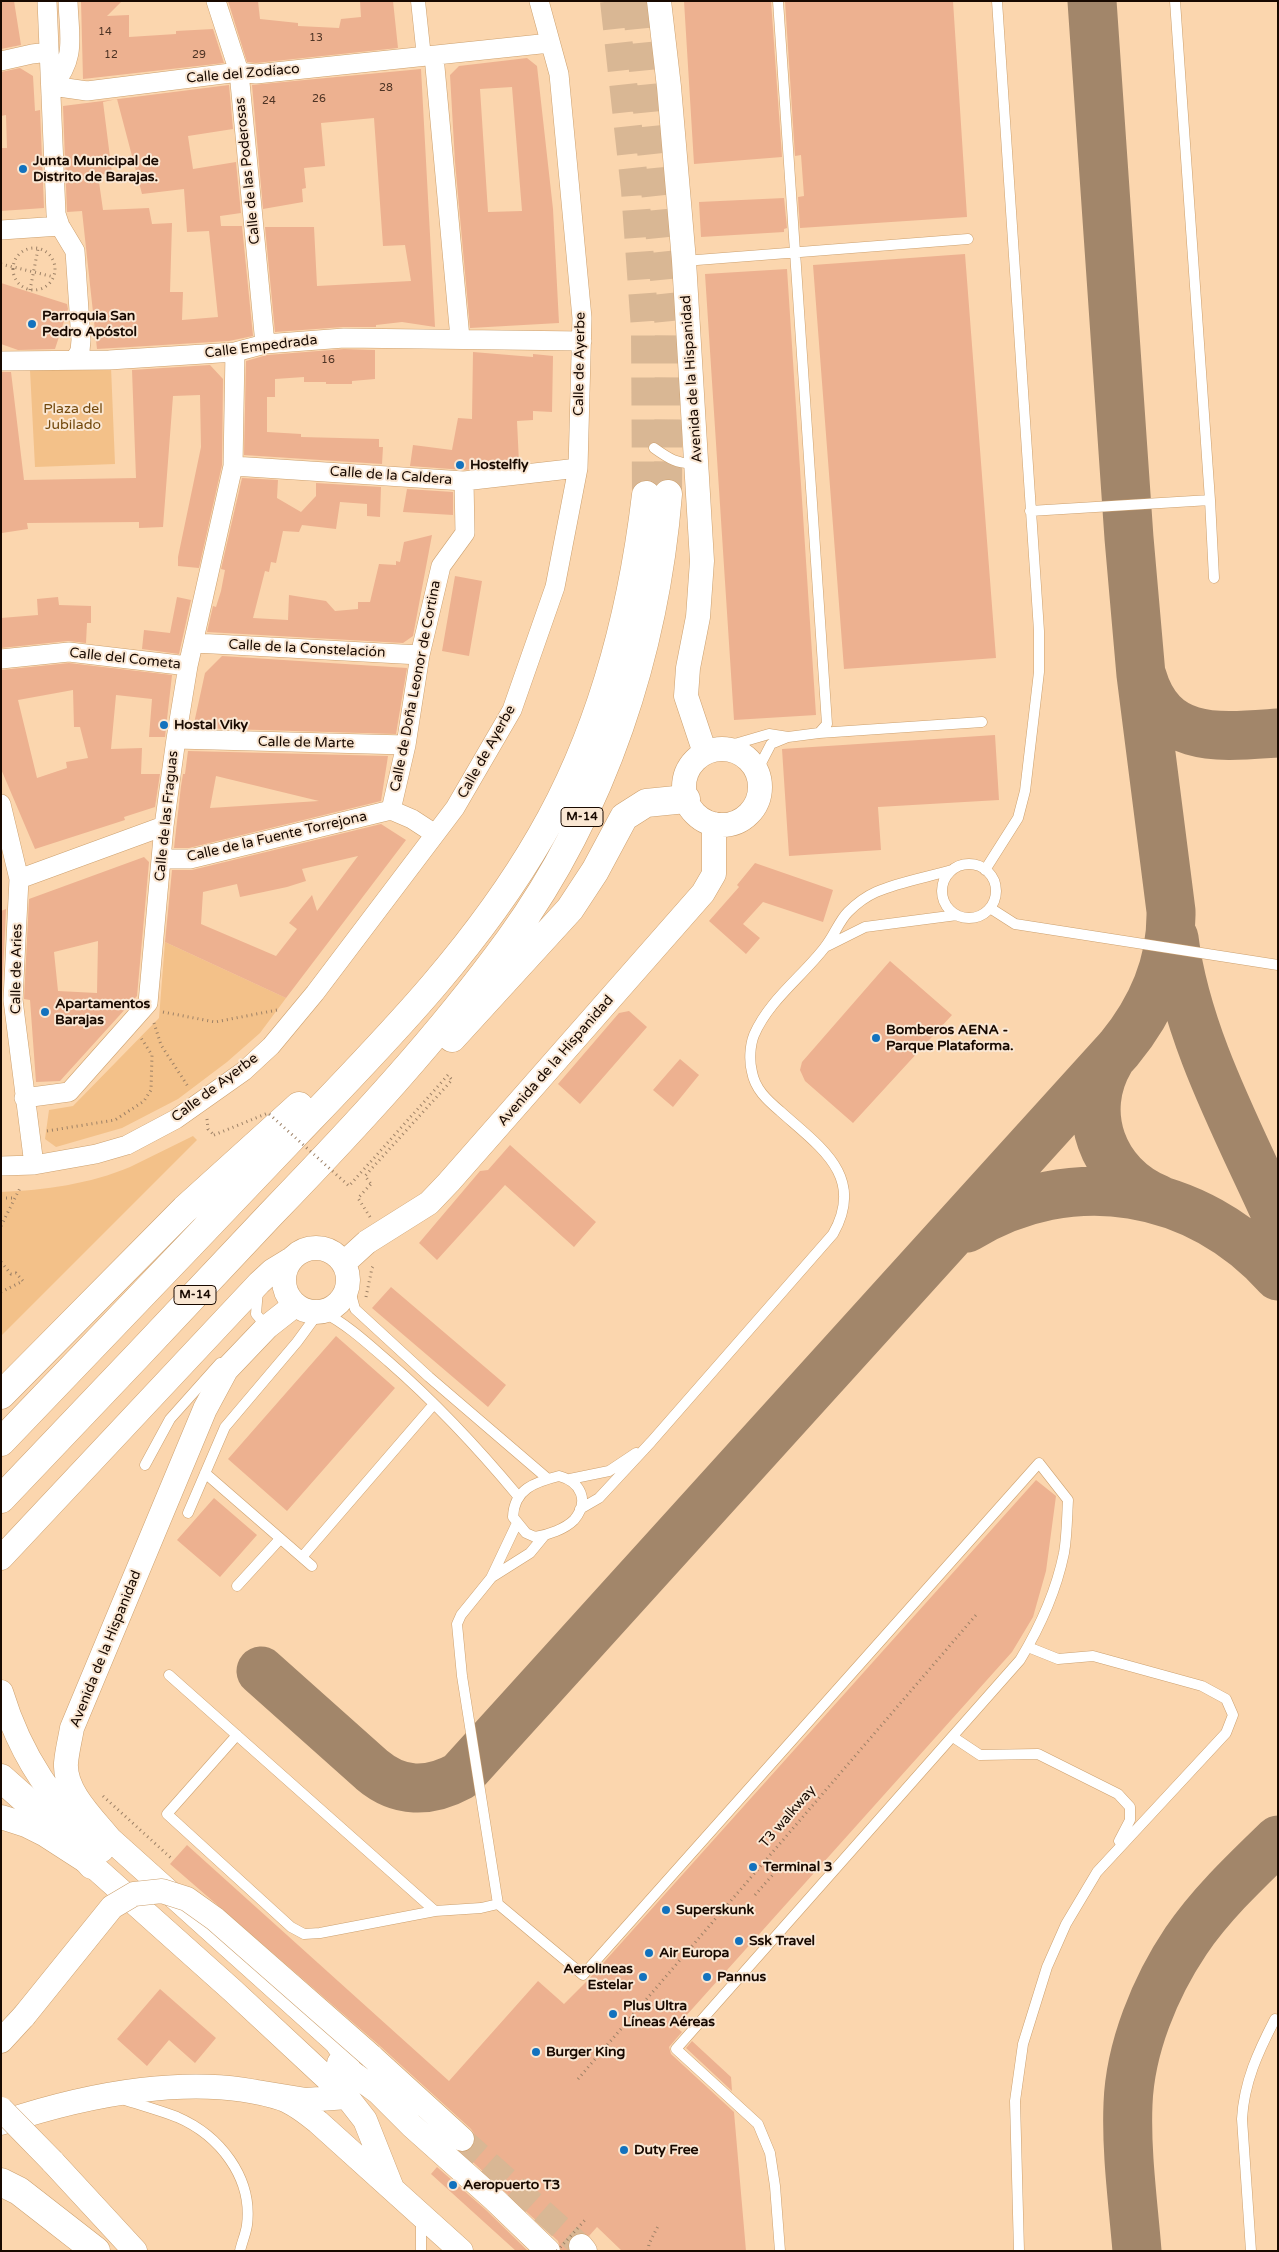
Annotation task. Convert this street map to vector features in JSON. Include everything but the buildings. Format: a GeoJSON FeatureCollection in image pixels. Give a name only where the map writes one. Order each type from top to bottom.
{"type":"FeatureCollection","features":[{"type":"Feature","properties":{"kind":"highway","name":"M-14"},"geometry":{"type":"LineString","coordinates":[[1,1442],[357,1070],[424,997],[502,898],[542,836],[568,785],[606,687],[627,615],[640,544],[657,494],[664,548],[650,619],[631,694],[613,746],[591,798],[560,858],[510,938],[388,1091],[1,1499]]}},
{"type":"Feature","properties":{"kind":"highway"},"geometry":{"type":"LineString","coordinates":[[388,1091],[429,1061],[564,916],[595,871],[624,818],[646,802],[686,799]]}},
{"type":"Feature","properties":{"kind":"highway"},"geometry":{"type":"LineString","coordinates":[[1,1395],[186,1209],[310,1096],[357,1070]]}},
{"type":"Feature","properties":{"kind":"highway"},"geometry":{"type":"LineString","coordinates":[[1,1778],[71,1840],[92,1865]]}},
{"type":"Feature","properties":{"kind":"highway"},"geometry":{"type":"LineString","coordinates":[[10,2186],[96,2251]]}},
{"type":"Feature","properties":{"kind":"street"},"geometry":{"type":"LineString","coordinates":[[47,1],[56,214],[60,226],[75,252],[81,340],[80,351],[75,359]]}},
{"type":"Feature","properties":{"kind":"street"},"geometry":{"type":"LineString","coordinates":[[52,86],[64,73],[69,57],[68,1]]}},
{"type":"Feature","properties":{"kind":"street","name":"Calle de las Poderosas"},"geometry":{"type":"LineString","coordinates":[[216,1],[239,72],[265,344]]}},
{"type":"Feature","properties":{"kind":"street"},"geometry":{"type":"LineString","coordinates":[[418,1],[429,57],[460,338]]}},
{"type":"Feature","properties":{"kind":"street","name":"Calle de Ayerbe"},"geometry":{"type":"LineString","coordinates":[[1,1166],[34,1165],[96,1154],[127,1145],[176,1119],[244,1071],[271,1046],[294,1018],[455,808],[512,710],[555,587],[578,468],[582,318],[559,74],[539,1]]}},
{"type":"Feature","properties":{"kind":"street","name":"Avenida de la Hispanidad"},"geometry":{"type":"LineString","coordinates":[[658,1],[669,87],[684,262],[702,561],[698,617],[688,668],[686,696],[713,751]]}},
{"type":"Feature","properties":{"kind":"street","name":"Calle del Zodíaco"},"geometry":{"type":"LineString","coordinates":[[52,86],[86,91],[239,72],[256,74],[550,43]]}},
{"type":"Feature","properties":{"kind":"street"},"geometry":{"type":"LineString","coordinates":[[1,61],[49,52]]}},
{"type":"Feature","properties":{"kind":"street"},"geometry":{"type":"LineString","coordinates":[[1,230],[60,226]]}},
{"type":"Feature","properties":{"kind":"street","name":"Calle Empedrada"},"geometry":{"type":"LineString","coordinates":[[1,361],[109,360],[235,352],[265,344],[344,338],[582,341]]}},
{"type":"Feature","properties":{"kind":"street","name":"Calle de las Fraguas"},"geometry":{"type":"LineString","coordinates":[[152,1009],[164,826],[176,739],[188,666],[195,643],[233,466],[235,352]]}},
{"type":"Feature","properties":{"kind":"street","name":"Calle de la Caldera"},"geometry":{"type":"LineString","coordinates":[[233,466],[464,481],[578,468]]}},
{"type":"Feature","properties":{"kind":"street","name":"Calle de Doña Leonor de Cortina"},"geometry":{"type":"LineString","coordinates":[[391,810],[406,745],[420,655],[441,566],[465,533],[464,481]]}},
{"type":"Feature","properties":{"kind":"street","name":"Calle de la Constelación"},"geometry":{"type":"LineString","coordinates":[[195,643],[420,655]]}},
{"type":"Feature","properties":{"kind":"street","name":"Calle del Cometa"},"geometry":{"type":"LineString","coordinates":[[1,659],[69,652],[188,666]]}},
{"type":"Feature","properties":{"kind":"street","name":"Calle de Marte"},"geometry":{"type":"LineString","coordinates":[[176,739],[406,745]]}},
{"type":"Feature","properties":{"kind":"street"},"geometry":{"type":"LineString","coordinates":[[713,751],[736,751],[748,759],[757,771],[760,782],[760,795],[756,806],[748,816],[738,822],[726,825],[714,824],[702,819],[692,810],[686,799],[684,786],[687,772],[694,761],[713,751]]}},
{"type":"Feature","properties":{"kind":"street","name":"Calle de Aries"},"geometry":{"type":"LineString","coordinates":[[1,804],[19,878],[7,999],[34,1165]]}},
{"type":"Feature","properties":{"kind":"street"},"geometry":{"type":"LineString","coordinates":[[391,810],[412,819],[435,834]]}},
{"type":"Feature","properties":{"kind":"street","name":"Calle de la Fuente Torrejona"},"geometry":{"type":"LineString","coordinates":[[162,859],[190,859],[391,810]]}},
{"type":"Feature","properties":{"kind":"street","name":"Avenida de la Hispanidad"},"geometry":{"type":"LineString","coordinates":[[346,1273],[378,1234],[428,1203],[449,1182],[703,893],[714,874],[714,824]]}},
{"type":"Feature","properties":{"kind":"street"},"geometry":{"type":"LineString","coordinates":[[19,878],[164,826]]}},
{"type":"Feature","properties":{"kind":"street"},"geometry":{"type":"LineString","coordinates":[[24,1098],[69,1092],[152,1009]]}},
{"type":"Feature","properties":{"kind":"street"},"geometry":{"type":"LineString","coordinates":[[311,1247],[324,1248],[335,1254],[346,1273],[346,1293],[340,1301],[321,1312],[305,1311],[294,1304],[286,1293],[283,1282],[284,1270],[290,1260],[299,1252],[311,1247]]}},
{"type":"Feature","properties":{"kind":"street","name":"Avenida de la Hispanidad"},"geometry":{"type":"LineString","coordinates":[[1,1558],[219,1328],[259,1283],[272,1271],[290,1260]]}},
{"type":"Feature","properties":{"kind":"street","name":"Avenida de la Hispanidad"},"geometry":{"type":"LineString","coordinates":[[219,1328],[261,1320],[294,1304]]}},
{"type":"Feature","properties":{"kind":"street","name":"Avenida de la Hispanidad"},"geometry":{"type":"LineString","coordinates":[[261,1320],[226,1370],[205,1409],[72,1728],[66,1764],[68,1782],[85,1809],[110,1839],[336,2042],[347,2058],[347,2097]]}},
{"type":"Feature","properties":{"kind":"street"},"geometry":{"type":"LineString","coordinates":[[1,1692],[11,1725],[39,1777],[74,1822],[119,1867],[347,2071],[378,2092],[412,2126],[495,2200],[548,2251]]}},
{"type":"Feature","properties":{"kind":"street"},"geometry":{"type":"LineString","coordinates":[[1,1818],[26,1825],[44,1834],[92,1865],[225,1983],[347,2097],[364,2120],[392,2188]]}},
{"type":"Feature","properties":{"kind":"street"},"geometry":{"type":"LineString","coordinates":[[1,2041],[24,2016],[112,1906],[134,1894],[162,1891],[187,1899],[215,1919],[418,2099],[459,2143]]}},
{"type":"Feature","properties":{"kind":"street"},"geometry":{"type":"LineString","coordinates":[[1,2123],[46,2108],[109,2094],[186,2086],[251,2091],[306,2100],[347,2097],[386,2111],[412,2126]]}},
{"type":"Feature","properties":{"kind":"street"},"geometry":{"type":"LineString","coordinates":[[251,2091],[284,2100],[300,2108],[392,2188],[460,2251]]}},
{"type":"Feature","properties":{"kind":"street"},"geometry":{"type":"LineString","coordinates":[[1,2109],[135,2251]]}},
{"type":"Feature","properties":{"kind":"lane"},"geometry":{"type":"LineString","coordinates":[[778,1],[827,724],[819,733]]}},
{"type":"Feature","properties":{"kind":"lane"},"geometry":{"type":"LineString","coordinates":[[985,870],[1018,818],[1025,791],[1039,672],[1039,631],[997,1]]}},
{"type":"Feature","properties":{"kind":"lane"},"geometry":{"type":"LineString","coordinates":[[1175,1],[1214,578]]}},
{"type":"Feature","properties":{"kind":"lane"},"geometry":{"type":"LineString","coordinates":[[684,262],[968,239]]}},
{"type":"Feature","properties":{"kind":"lane"},"geometry":{"type":"LineString","coordinates":[[654,448],[673,461],[686,464],[697,463]]}},
{"type":"Feature","properties":{"kind":"lane"},"geometry":{"type":"LineString","coordinates":[[1030,510],[1210,500]]}},
{"type":"Feature","properties":{"kind":"lane"},"geometry":{"type":"LineString","coordinates":[[757,771],[771,744],[788,737],[819,733],[982,722]]}},
{"type":"Feature","properties":{"kind":"lane"},"geometry":{"type":"LineString","coordinates":[[713,751],[769,734],[788,737]]}},
{"type":"Feature","properties":{"kind":"lane"},"geometry":{"type":"LineString","coordinates":[[580,1509],[599,1498],[651,1442],[833,1234],[842,1219],[845,1203],[844,1184],[837,1166],[827,1153],[768,1101],[758,1088],[752,1072],[753,1037],[762,1020],[826,946],[848,912],[875,892],[968,864],[985,870],[994,882],[996,891],[990,908],[975,917],[957,915],[865,927],[826,946]]}},
{"type":"Feature","properties":{"kind":"lane"},"geometry":{"type":"LineString","coordinates":[[952,870],[942,885],[942,894],[944,903],[957,915]]}},
{"type":"Feature","properties":{"kind":"lane"},"geometry":{"type":"LineString","coordinates":[[990,908],[1015,924],[1278,965]]}},
{"type":"Feature","properties":{"kind":"lane"},"geometry":{"type":"LineString","coordinates":[[346,1273],[355,1310],[429,1377],[548,1479]]}},
{"type":"Feature","properties":{"kind":"lane"},"geometry":{"type":"LineString","coordinates":[[145,1465],[175,1412],[261,1320],[259,1283]]}},
{"type":"Feature","properties":{"kind":"lane"},"geometry":{"type":"LineString","coordinates":[[188,1513],[225,1427],[321,1312],[344,1323],[434,1404],[480,1450],[518,1496]]}},
{"type":"Feature","properties":{"kind":"lane"},"geometry":{"type":"LineString","coordinates":[[302,1557],[434,1404]]}},
{"type":"Feature","properties":{"kind":"lane"},"geometry":{"type":"LineString","coordinates":[[570,1479],[579,1488],[582,1499],[580,1509],[573,1521],[544,1536],[535,1537],[526,1533],[513,1517],[518,1496],[529,1486],[559,1476],[570,1479],[609,1471],[651,1442]]}},
{"type":"Feature","properties":{"kind":"lane"},"geometry":{"type":"LineString","coordinates":[[518,1523],[492,1578],[461,1615],[457,1624],[462,1676],[498,1904],[583,1975],[1039,1464],[1068,1500],[1064,1552],[1052,1596],[1020,1660],[676,2050],[758,2124],[770,2153],[775,2186],[780,2251]]}},
{"type":"Feature","properties":{"kind":"lane"},"geometry":{"type":"LineString","coordinates":[[205,1473],[312,1566]]}},
{"type":"Feature","properties":{"kind":"lane"},"geometry":{"type":"LineString","coordinates":[[492,1578],[530,1553],[544,1536]]}},
{"type":"Feature","properties":{"kind":"lane"},"geometry":{"type":"LineString","coordinates":[[237,1586],[280,1538]]}},
{"type":"Feature","properties":{"kind":"lane"},"geometry":{"type":"LineString","coordinates":[[1020,2251],[1014,2101],[1023,2044],[1039,1988],[1058,1941],[1092,1880],[1113,1853],[1226,1733],[1233,1716],[1226,1699],[1202,1686],[1093,1656],[1058,1659],[1028,1647]]}},
{"type":"Feature","properties":{"kind":"lane"},"geometry":{"type":"LineString","coordinates":[[169,1675],[435,1911]]}},
{"type":"Feature","properties":{"kind":"lane"},"geometry":{"type":"LineString","coordinates":[[236,1735],[167,1814],[291,1926],[304,1934],[435,1911],[480,1908],[498,1904]]}},
{"type":"Feature","properties":{"kind":"lane"},"geometry":{"type":"LineString","coordinates":[[953,1737],[980,1756],[1038,1754],[1118,1794],[1130,1807],[1130,1820],[1113,1853]]}},
{"type":"Feature","properties":{"kind":"lane"},"geometry":{"type":"LineString","coordinates":[[1251,2251],[1243,2104],[1249,2075],[1276,2018]]}},
{"type":"Feature","properties":{"kind":"lane"},"geometry":{"type":"LineString","coordinates":[[109,2094],[177,2117],[206,2134],[226,2153],[240,2177],[248,2203],[247,2226],[240,2251]]}},
{"type":"Feature","properties":{"kind":"lane"},"geometry":{"type":"LineString","coordinates":[[421,2215],[421,2251]]}},
{"type":"Feature","properties":{"kind":"path"},"geometry":{"type":"LineString","coordinates":[[30,290],[38,248]]}},
{"type":"Feature","properties":{"kind":"path"},"geometry":{"type":"LineString","coordinates":[[38,248],[53,259],[56,266],[54,277],[50,284],[42,290],[30,290],[19,284],[15,279],[14,267],[19,255],[25,250],[38,248]]}},
{"type":"Feature","properties":{"kind":"path"},"geometry":{"type":"LineString","coordinates":[[1,264],[54,277]]}},
{"type":"Feature","properties":{"kind":"path"},"geometry":{"type":"LineString","coordinates":[[199,1104],[161,1046],[152,1009],[215,1022],[278,1010],[294,1018]]}},
{"type":"Feature","properties":{"kind":"path"},"geometry":{"type":"LineString","coordinates":[[37,1132],[115,1120],[144,1101],[151,1090],[152,1055],[143,1040],[135,1033]]}},
{"type":"Feature","properties":{"kind":"path"},"geometry":{"type":"LineString","coordinates":[[208,1129],[214,1135],[268,1113],[349,1186],[448,1075],[452,1080],[365,1176],[371,1184],[358,1198],[364,1204],[378,1234]]}},
{"type":"Feature","properties":{"kind":"path"},"geometry":{"type":"LineString","coordinates":[[1,1226],[20,1188]]}},
{"type":"Feature","properties":{"kind":"path"},"geometry":{"type":"LineString","coordinates":[[1,1198],[15,1198]]}},
{"type":"Feature","properties":{"kind":"path"},"geometry":{"type":"LineString","coordinates":[[1,1262],[11,1274],[16,1273],[22,1280],[1,1292]]}},
{"type":"Feature","properties":{"kind":"path"},"geometry":{"type":"LineString","coordinates":[[355,1310],[368,1295],[372,1268],[377,1263]]}},
{"type":"Feature","properties":{"kind":"path","name":"T3 walkway"},"geometry":{"type":"LineString","coordinates":[[578,2079],[976,1615]]}},
{"type":"Feature","properties":{"kind":"path"},"geometry":{"type":"LineString","coordinates":[[101,1794],[171,1858]]}},
{"type":"Feature","properties":{"kind":"path"},"geometry":{"type":"LineString","coordinates":[[755,1895],[776,1871]]}},
{"type":"Feature","properties":{"kind":"path"},"geometry":{"type":"LineString","coordinates":[[557,2251],[586,2219]]}},
{"type":"Feature","properties":{"kind":"path"},"geometry":{"type":"LineString","coordinates":[[648,2251],[649,2244],[659,2224]]}},
{"type":"Feature","properties":{"kind":"green space","name":"Plaza del Jubilado"},"geometry":{"type":"Polygon","coordinates":[[[111,367],[115,464],[35,467],[30,370],[111,367]]]}},
{"type":"Feature","properties":{"kind":"green space"},"geometry":{"type":"Polygon","coordinates":[[[165,942],[286,998],[260,1033],[227,1062],[178,1099],[122,1128],[56,1147],[45,1139],[49,1110],[73,1106],[159,1018],[165,942]]]}},
{"type":"Feature","properties":{"kind":"green space"},"geometry":{"type":"Polygon","coordinates":[[[193,1136],[197,1140],[1,1336],[1,1192],[51,1188],[99,1178],[130,1167],[193,1136]]]}},
{"type":"Feature","properties":{"kind":"taxiway"},"geometry":{"type":"LineString","coordinates":[[261,1671],[382,1778],[404,1786],[426,1788],[448,1782],[460,1776],[1119,1049],[1131,1034],[1150,1002],[1164,967],[1168,949],[1171,911],[1141,675],[1129,538],[1092,1]]}},
{"type":"Feature","properties":{"kind":"taxiway"},"geometry":{"type":"LineString","coordinates":[[1142,676],[1151,698],[1164,715],[1179,725],[1196,732],[1215,735],[1278,733]]}},
{"type":"Feature","properties":{"kind":"taxiway"},"geometry":{"type":"LineString","coordinates":[[1174,938],[1180,974],[1190,1010],[1215,1082],[1278,1219]]}},
{"type":"Feature","properties":{"kind":"taxiway"},"geometry":{"type":"LineString","coordinates":[[1110,1060],[1101,1080],[1097,1100],[1097,1121],[1101,1140],[1110,1159],[1123,1175],[1139,1189],[1158,1199]]}},
{"type":"Feature","properties":{"kind":"taxiway"},"geometry":{"type":"LineString","coordinates":[[967,1228],[1007,1208],[1048,1196],[1090,1191],[1131,1194],[1172,1204],[1210,1222],[1246,1245],[1278,1276]]}},
{"type":"Feature","properties":{"kind":"taxiway"},"geometry":{"type":"LineString","coordinates":[[1137,2251],[1129,2159],[1128,2104],[1134,2061],[1146,2019],[1164,1978],[1196,1927],[1229,1888],[1278,1840]]}},
{"type":"Feature","properties":{"kind":"tunnel"},"geometry":{"type":"LineString","coordinates":[[614,1],[635,190],[645,329],[646,495]]}},
{"type":"Feature","properties":{"kind":"tunnel"},"geometry":{"type":"LineString","coordinates":[[636,1],[669,328],[668,494]]}},
{"type":"Feature","properties":{"kind":"tunnel"},"geometry":{"type":"LineString","coordinates":[[462,2139],[581,2246]]}},
{"type":"Feature","properties":{"kind":"place","name":"Junta Municipal de Distrito de Barajas."},"geometry":{"type":"Point","coordinates":[23,169]}},
{"type":"Feature","properties":{"kind":"place","name":"Parroquia San Pedro Apóstol"},"geometry":{"type":"Point","coordinates":[32,324]}},
{"type":"Feature","properties":{"kind":"place","name":"Hostelfly"},"geometry":{"type":"Point","coordinates":[460,465]}},
{"type":"Feature","properties":{"kind":"place","name":"Hostal Viky"},"geometry":{"type":"Point","coordinates":[164,725]}},
{"type":"Feature","properties":{"kind":"place","name":"Apartamentos Barajas"},"geometry":{"type":"Point","coordinates":[45,1012]}},
{"type":"Feature","properties":{"kind":"place","name":"Bomberos AENA - Parque Plataforma."},"geometry":{"type":"Point","coordinates":[876,1038]}},
{"type":"Feature","properties":{"kind":"place","name":"Terminal 3"},"geometry":{"type":"Point","coordinates":[753,1867]}},
{"type":"Feature","properties":{"kind":"place","name":"Superskunk"},"geometry":{"type":"Point","coordinates":[666,1910]}},
{"type":"Feature","properties":{"kind":"place","name":"Ssk Travel"},"geometry":{"type":"Point","coordinates":[739,1941]}},
{"type":"Feature","properties":{"kind":"place","name":"Air Europa"},"geometry":{"type":"Point","coordinates":[649,1953]}},
{"type":"Feature","properties":{"kind":"place","name":"Aerolineas Estelar"},"geometry":{"type":"Point","coordinates":[643,1977]}},
{"type":"Feature","properties":{"kind":"place","name":"Pannus"},"geometry":{"type":"Point","coordinates":[707,1977]}},
{"type":"Feature","properties":{"kind":"place","name":"Plus Ultra Líneas Aéreas"},"geometry":{"type":"Point","coordinates":[613,2014]}},
{"type":"Feature","properties":{"kind":"place","name":"Burger King"},"geometry":{"type":"Point","coordinates":[536,2052]}},
{"type":"Feature","properties":{"kind":"place","name":"Duty Free"},"geometry":{"type":"Point","coordinates":[624,2150]}},
{"type":"Feature","properties":{"kind":"place","name":"Aeropuerto T3"},"geometry":{"type":"Point","coordinates":[453,2185]}}]}
